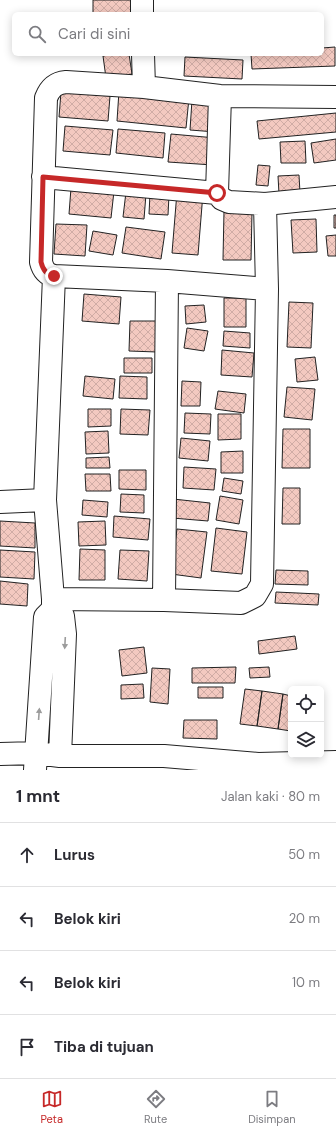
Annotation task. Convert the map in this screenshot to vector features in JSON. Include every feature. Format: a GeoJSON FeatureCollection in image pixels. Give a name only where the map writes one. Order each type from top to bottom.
{"type":"FeatureCollection","features":[{"type":"Feature","properties":{"kind":"street"},"geometry":{"type":"LineString","coordinates":[[142,0],[142,12]]}},
{"type":"Feature","properties":{"kind":"street"},"geometry":{"type":"LineString","coordinates":[[143,56],[144,87]]}},
{"type":"Feature","properties":{"kind":"street"},"geometry":{"type":"LineString","coordinates":[[267,289],[167,281],[54,276],[43,270],[41,262],[43,177],[46,98],[48,92],[59,83],[66,82],[144,87],[220,96],[336,97]]}},
{"type":"Feature","properties":{"kind":"street"},"geometry":{"type":"LineString","coordinates":[[220,96],[217,193],[222,200],[229,202],[265,204],[336,198]]}},
{"type":"Feature","properties":{"kind":"street"},"geometry":{"type":"LineString","coordinates":[[43,177],[217,193]]}},
{"type":"Feature","properties":{"kind":"street"},"geometry":{"type":"LineString","coordinates":[[53,604],[164,600],[241,602],[255,596],[262,584],[267,289],[265,204]]}},
{"type":"Feature","properties":{"kind":"street"},"geometry":{"type":"LineString","coordinates":[[54,276],[45,500],[53,604],[63,616],[65,634],[60,756]]}},
{"type":"Feature","properties":{"kind":"street"},"geometry":{"type":"LineString","coordinates":[[164,600],[167,281]]}},
{"type":"Feature","properties":{"kind":"street"},"geometry":{"type":"LineString","coordinates":[[7,501],[45,500]]}},
{"type":"Feature","properties":{"kind":"street"},"geometry":{"type":"LineString","coordinates":[[36,762],[45,617],[53,604]]}},
{"type":"Feature","properties":{"kind":"street"},"geometry":{"type":"LineString","coordinates":[[0,754],[36,762],[60,756],[164,756],[259,767],[336,762]]}},
{"type":"Feature","properties":{"kind":"building"},"geometry":{"type":"Polygon","coordinates":[[[93,0],[134,0],[134,12],[93,12],[93,0]]]}},
{"type":"Feature","properties":{"kind":"building"},"geometry":{"type":"Polygon","coordinates":[[[335,47],[335,66],[252,69],[251,56],[324,56],[324,48],[335,47]]]}},
{"type":"Feature","properties":{"kind":"building"},"geometry":{"type":"Polygon","coordinates":[[[103,56],[129,56],[132,74],[106,78],[103,56]]]}},
{"type":"Feature","properties":{"kind":"building"},"geometry":{"type":"Polygon","coordinates":[[[185,57],[243,60],[242,79],[184,76],[185,57]]]}},
{"type":"Feature","properties":{"kind":"building"},"geometry":{"type":"Polygon","coordinates":[[[119,91],[189,98],[186,128],[117,121],[119,91]]]}},
{"type":"Feature","properties":{"kind":"building"},"geometry":{"type":"Polygon","coordinates":[[[61,92],[110,96],[108,121],[59,117],[61,92]]]}},
{"type":"Feature","properties":{"kind":"building"},"geometry":{"type":"Polygon","coordinates":[[[192,100],[218,102],[216,132],[190,130],[192,100]]]}},
{"type":"Feature","properties":{"kind":"building"},"geometry":{"type":"Polygon","coordinates":[[[336,113],[336,132],[259,139],[257,121],[336,113]]]}},
{"type":"Feature","properties":{"kind":"building"},"geometry":{"type":"Polygon","coordinates":[[[65,126],[113,130],[110,155],[63,151],[65,126]]]}},
{"type":"Feature","properties":{"kind":"building"},"geometry":{"type":"Polygon","coordinates":[[[118,129],[165,133],[163,158],[116,153],[118,129]]]}},
{"type":"Feature","properties":{"kind":"building"},"geometry":{"type":"Polygon","coordinates":[[[171,134],[216,138],[213,165],[168,162],[171,134]]]}},
{"type":"Feature","properties":{"kind":"building"},"geometry":{"type":"Polygon","coordinates":[[[336,139],[336,160],[314,163],[311,143],[336,139]]]}},
{"type":"Feature","properties":{"kind":"building"},"geometry":{"type":"Polygon","coordinates":[[[305,141],[306,163],[281,163],[280,142],[305,141]]]}},
{"type":"Feature","properties":{"kind":"building"},"geometry":{"type":"Polygon","coordinates":[[[258,165],[270,166],[268,186],[256,185],[258,165]]]}},
{"type":"Feature","properties":{"kind":"building"},"geometry":{"type":"Polygon","coordinates":[[[299,175],[300,193],[279,194],[278,176],[299,175]]]}},
{"type":"Feature","properties":{"kind":"building"},"geometry":{"type":"Polygon","coordinates":[[[71,188],[114,191],[111,218],[69,214],[71,188]]]}},
{"type":"Feature","properties":{"kind":"building"},"geometry":{"type":"Polygon","coordinates":[[[126,192],[146,194],[144,219],[123,217],[126,192]]]}},
{"type":"Feature","properties":{"kind":"building"},"geometry":{"type":"Polygon","coordinates":[[[177,192],[203,193],[198,255],[172,253],[177,192]]]}},
{"type":"Feature","properties":{"kind":"building"},"geometry":{"type":"Polygon","coordinates":[[[150,194],[169,195],[168,215],[149,214],[150,194]]]}},
{"type":"Feature","properties":{"kind":"building"},"geometry":{"type":"Polygon","coordinates":[[[224,211],[252,212],[251,260],[223,260],[224,211]]]}},
{"type":"Feature","properties":{"kind":"building"},"geometry":{"type":"Polygon","coordinates":[[[334,215],[336,215],[336,228],[334,228],[334,215]]]}},
{"type":"Feature","properties":{"kind":"building"},"geometry":{"type":"Polygon","coordinates":[[[316,219],[317,252],[293,253],[291,220],[316,219]]]}},
{"type":"Feature","properties":{"kind":"building"},"geometry":{"type":"Polygon","coordinates":[[[56,224],[87,225],[85,256],[54,254],[56,224]]]}},
{"type":"Feature","properties":{"kind":"building"},"geometry":{"type":"Polygon","coordinates":[[[126,227],[165,232],[161,259],[122,253],[126,227]]]}},
{"type":"Feature","properties":{"kind":"building"},"geometry":{"type":"Polygon","coordinates":[[[93,231],[117,235],[113,255],[89,251],[93,231]]]}},
{"type":"Feature","properties":{"kind":"building"},"geometry":{"type":"Polygon","coordinates":[[[336,235],[336,256],[328,256],[326,236],[336,235]]]}},
{"type":"Feature","properties":{"kind":"building"},"geometry":{"type":"Polygon","coordinates":[[[84,294],[121,297],[119,324],[82,321],[84,294]]]}},
{"type":"Feature","properties":{"kind":"building"},"geometry":{"type":"Polygon","coordinates":[[[224,298],[246,298],[246,327],[224,327],[224,298]]]}},
{"type":"Feature","properties":{"kind":"building"},"geometry":{"type":"Polygon","coordinates":[[[289,302],[313,303],[311,348],[287,347],[289,302]]]}},
{"type":"Feature","properties":{"kind":"building"},"geometry":{"type":"Polygon","coordinates":[[[204,305],[206,322],[186,324],[185,306],[204,305]]]}},
{"type":"Feature","properties":{"kind":"building"},"geometry":{"type":"Polygon","coordinates":[[[130,321],[158,321],[157,352],[129,351],[130,321]]]}},
{"type":"Feature","properties":{"kind":"building"},"geometry":{"type":"Polygon","coordinates":[[[187,328],[208,331],[204,351],[184,348],[187,328]]]}},
{"type":"Feature","properties":{"kind":"building"},"geometry":{"type":"Polygon","coordinates":[[[224,331],[250,333],[250,348],[223,346],[224,331]]]}},
{"type":"Feature","properties":{"kind":"building"},"geometry":{"type":"Polygon","coordinates":[[[222,350],[254,353],[252,377],[221,375],[222,350]]]}},
{"type":"Feature","properties":{"kind":"building"},"geometry":{"type":"Polygon","coordinates":[[[315,357],[318,380],[297,382],[295,359],[315,357]]]}},
{"type":"Feature","properties":{"kind":"building"},"geometry":{"type":"Polygon","coordinates":[[[124,358],[152,358],[152,373],[124,373],[124,358]]]}},
{"type":"Feature","properties":{"kind":"building"},"geometry":{"type":"Polygon","coordinates":[[[85,376],[115,379],[113,399],[83,396],[85,376]]]}},
{"type":"Feature","properties":{"kind":"building"},"geometry":{"type":"Polygon","coordinates":[[[120,376],[147,377],[147,399],[119,398],[120,376]]]}},
{"type":"Feature","properties":{"kind":"building"},"geometry":{"type":"Polygon","coordinates":[[[182,381],[201,382],[200,406],[181,406],[182,381]]]}},
{"type":"Feature","properties":{"kind":"building"},"geometry":{"type":"Polygon","coordinates":[[[287,387],[315,389],[312,420],[284,417],[287,387]]]}},
{"type":"Feature","properties":{"kind":"building"},"geometry":{"type":"Polygon","coordinates":[[[218,391],[246,394],[244,413],[215,409],[218,391]]]}},
{"type":"Feature","properties":{"kind":"building"},"geometry":{"type":"Polygon","coordinates":[[[88,409],[111,409],[111,426],[88,427],[88,409]]]}},
{"type":"Feature","properties":{"kind":"building"},"geometry":{"type":"Polygon","coordinates":[[[121,409],[150,410],[148,435],[120,434],[121,409]]]}},
{"type":"Feature","properties":{"kind":"building"},"geometry":{"type":"Polygon","coordinates":[[[185,413],[211,414],[210,434],[184,433],[185,413]]]}},
{"type":"Feature","properties":{"kind":"building"},"geometry":{"type":"Polygon","coordinates":[[[218,414],[241,414],[241,439],[218,440],[218,414]]]}},
{"type":"Feature","properties":{"kind":"building"},"geometry":{"type":"Polygon","coordinates":[[[283,429],[310,429],[310,468],[282,468],[283,429]]]}},
{"type":"Feature","properties":{"kind":"building"},"geometry":{"type":"Polygon","coordinates":[[[108,431],[109,453],[86,454],[85,432],[108,431]]]}},
{"type":"Feature","properties":{"kind":"building"},"geometry":{"type":"Polygon","coordinates":[[[181,438],[210,441],[208,461],[179,458],[181,438]]]}},
{"type":"Feature","properties":{"kind":"building"},"geometry":{"type":"Polygon","coordinates":[[[243,451],[243,473],[221,473],[221,452],[243,451]]]}},
{"type":"Feature","properties":{"kind":"building"},"geometry":{"type":"Polygon","coordinates":[[[109,457],[110,468],[86,468],[86,458],[109,457]]]}},
{"type":"Feature","properties":{"kind":"building"},"geometry":{"type":"Polygon","coordinates":[[[184,467],[216,469],[214,490],[183,488],[184,467]]]}},
{"type":"Feature","properties":{"kind":"building"},"geometry":{"type":"Polygon","coordinates":[[[119,470],[146,470],[146,490],[119,489],[119,470]]]}},
{"type":"Feature","properties":{"kind":"building"},"geometry":{"type":"Polygon","coordinates":[[[85,474],[110,474],[111,491],[86,491],[85,474]]]}},
{"type":"Feature","properties":{"kind":"building"},"geometry":{"type":"Polygon","coordinates":[[[224,478],[243,481],[241,494],[222,491],[224,478]]]}},
{"type":"Feature","properties":{"kind":"building"},"geometry":{"type":"Polygon","coordinates":[[[283,488],[300,488],[300,524],[282,524],[283,488]]]}},
{"type":"Feature","properties":{"kind":"building"},"geometry":{"type":"Polygon","coordinates":[[[121,494],[144,495],[144,513],[120,512],[121,494]]]}},
{"type":"Feature","properties":{"kind":"building"},"geometry":{"type":"Polygon","coordinates":[[[220,496],[243,500],[239,524],[216,520],[220,496]]]}},
{"type":"Feature","properties":{"kind":"building"},"geometry":{"type":"Polygon","coordinates":[[[173,499],[210,503],[208,521],[172,518],[173,499]]]}},
{"type":"Feature","properties":{"kind":"building"},"geometry":{"type":"Polygon","coordinates":[[[83,500],[108,502],[107,517],[82,515],[83,500]]]}},
{"type":"Feature","properties":{"kind":"building"},"geometry":{"type":"Polygon","coordinates":[[[114,516],[150,519],[148,540],[113,537],[114,516]]]}},
{"type":"Feature","properties":{"kind":"building"},"geometry":{"type":"Polygon","coordinates":[[[0,521],[35,523],[35,548],[0,546],[0,521]]]}},
{"type":"Feature","properties":{"kind":"building"},"geometry":{"type":"Polygon","coordinates":[[[105,521],[106,545],[79,546],[78,522],[105,521]]]}},
{"type":"Feature","properties":{"kind":"building"},"geometry":{"type":"Polygon","coordinates":[[[216,528],[247,532],[242,574],[211,571],[216,528]]]}},
{"type":"Feature","properties":{"kind":"building"},"geometry":{"type":"Polygon","coordinates":[[[177,529],[207,532],[201,578],[171,574],[177,529]]]}},
{"type":"Feature","properties":{"kind":"building"},"geometry":{"type":"Polygon","coordinates":[[[80,549],[105,550],[105,580],[79,580],[80,549]]]}},
{"type":"Feature","properties":{"kind":"building"},"geometry":{"type":"Polygon","coordinates":[[[0,550],[35,552],[34,579],[0,577],[0,550]]]}},
{"type":"Feature","properties":{"kind":"building"},"geometry":{"type":"Polygon","coordinates":[[[120,550],[149,551],[147,581],[118,579],[120,550]]]}},
{"type":"Feature","properties":{"kind":"building"},"geometry":{"type":"Polygon","coordinates":[[[276,570],[308,571],[308,585],[275,584],[276,570]]]}},
{"type":"Feature","properties":{"kind":"building"},"geometry":{"type":"Polygon","coordinates":[[[0,581],[28,584],[27,606],[0,604],[0,581]]]}},
{"type":"Feature","properties":{"kind":"building"},"geometry":{"type":"Polygon","coordinates":[[[276,592],[319,594],[318,605],[275,603],[276,592]]]}},
{"type":"Feature","properties":{"kind":"building"},"geometry":{"type":"Polygon","coordinates":[[[295,636],[297,649],[259,654],[258,641],[295,636]]]}},
{"type":"Feature","properties":{"kind":"building"},"geometry":{"type":"Polygon","coordinates":[[[144,647],[147,673],[122,676],[119,650],[144,647]]]}},
{"type":"Feature","properties":{"kind":"building"},"geometry":{"type":"Polygon","coordinates":[[[236,667],[235,683],[192,683],[192,668],[236,667]]]}},
{"type":"Feature","properties":{"kind":"building"},"geometry":{"type":"Polygon","coordinates":[[[269,667],[270,677],[250,678],[249,668],[269,667]]]}},
{"type":"Feature","properties":{"kind":"building"},"geometry":{"type":"Polygon","coordinates":[[[152,668],[170,669],[168,704],[150,702],[152,668]]]}},
{"type":"Feature","properties":{"kind":"building"},"geometry":{"type":"Polygon","coordinates":[[[143,684],[144,698],[121,699],[121,685],[143,684]]]}},
{"type":"Feature","properties":{"kind":"building"},"geometry":{"type":"Polygon","coordinates":[[[198,687],[223,687],[223,698],[198,698],[198,687]]]}},
{"type":"Feature","properties":{"kind":"building"},"geometry":{"type":"Polygon","coordinates":[[[245,689],[262,691],[257,726],[240,724],[245,689]]]}},
{"type":"Feature","properties":{"kind":"building"},"geometry":{"type":"Polygon","coordinates":[[[262,691],[283,694],[278,729],[257,726],[262,691]]]}},
{"type":"Feature","properties":{"kind":"building"},"geometry":{"type":"Polygon","coordinates":[[[283,694],[288,695],[288,731],[278,729],[283,694]]]}},
{"type":"Feature","properties":{"kind":"building"},"geometry":{"type":"Polygon","coordinates":[[[184,720],[217,720],[217,739],[183,738],[184,720]]]}},
{"type":"Feature","properties":{"kind":"route"},"geometry":{"type":"LineString","coordinates":[[54,276],[43,270],[41,262],[43,177],[217,193]]}}]}
